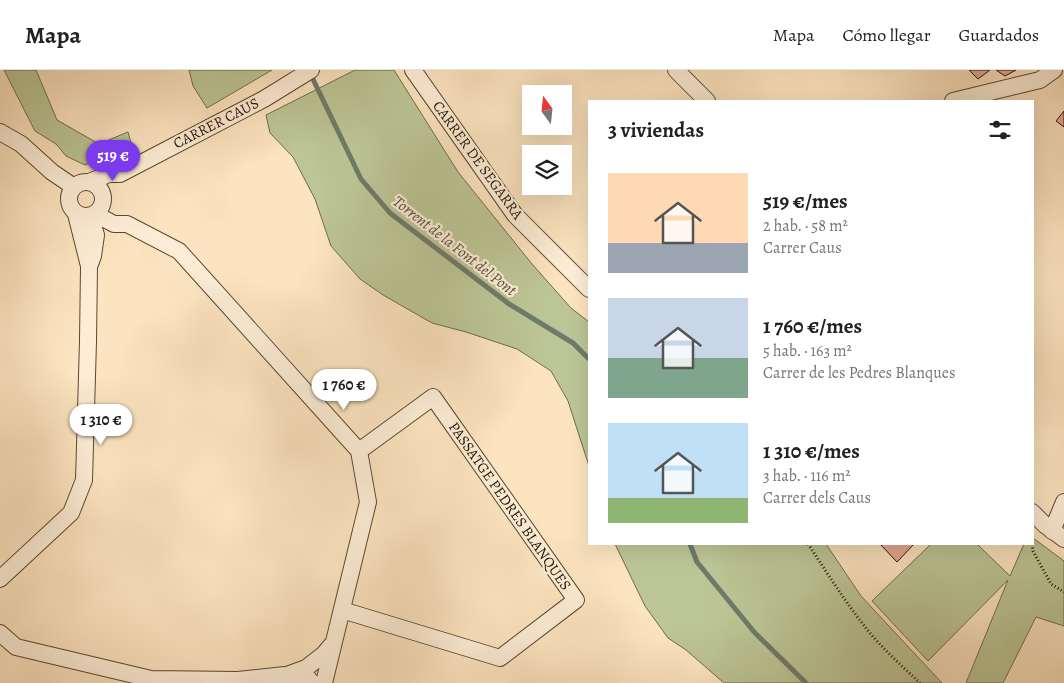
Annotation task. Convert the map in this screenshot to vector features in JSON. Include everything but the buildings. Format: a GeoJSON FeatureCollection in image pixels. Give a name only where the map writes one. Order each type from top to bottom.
{"type":"FeatureCollection","features":[{"type":"Feature","properties":{"kind":"street","name":"CARRER CAUS"},"geometry":{"type":"LineString","coordinates":[[81,185],[109,174],[120,174],[264,99],[311,70]]}},
{"type":"Feature","properties":{"kind":"street","name":"CARRER DE SEGARRA"},"geometry":{"type":"LineString","coordinates":[[413,70],[515,214],[588,288]]}},
{"type":"Feature","properties":{"kind":"street"},"geometry":{"type":"LineString","coordinates":[[676,70],[706,100]]}},
{"type":"Feature","properties":{"kind":"street"},"geometry":{"type":"LineString","coordinates":[[957,100],[1055,74]]}},
{"type":"Feature","properties":{"kind":"street"},"geometry":{"type":"LineString","coordinates":[[0,132],[21,144],[52,172],[81,185],[98,187],[93,209],[89,266],[84,480],[71,512],[0,579]]}},
{"type":"Feature","properties":{"kind":"street","name":"CARRER CAUS"},"geometry":{"type":"LineString","coordinates":[[93,209],[120,174]]}},
{"type":"Feature","properties":{"kind":"street"},"geometry":{"type":"LineString","coordinates":[[81,185],[70,194],[71,208],[93,209],[121,215],[127,224],[179,251],[359,451],[368,502],[324,683]]}},
{"type":"Feature","properties":{"kind":"street","name":"PASSATGE PEDRES BLANQUES"},"geometry":{"type":"LineString","coordinates":[[342,610],[500,658],[576,600],[433,397],[359,451]]}},
{"type":"Feature","properties":{"kind":"street"},"geometry":{"type":"LineString","coordinates":[[1034,514],[1058,535],[1064,502]]}},
{"type":"Feature","properties":{"kind":"street"},"geometry":{"type":"LineString","coordinates":[[0,632],[16,646],[151,679],[238,680],[285,675],[306,668],[324,654],[335,641]]}},
{"type":"Feature","properties":{"kind":"street"},"geometry":{"type":"LineString","coordinates":[[285,675],[308,678],[312,683]]}},
{"type":"Feature","properties":{"kind":"path"},"geometry":{"type":"LineString","coordinates":[[809,545],[870,633],[920,683]]}},
{"type":"Feature","properties":{"kind":"path"},"geometry":{"type":"LineString","coordinates":[[1032,545],[1051,584],[1064,592]]}},
{"type":"Feature","properties":{"kind":"green space"},"geometry":{"type":"Polygon","coordinates":[[[4,70],[36,70],[57,120],[99,144],[128,132],[131,143],[85,165],[66,156],[56,144],[35,131],[4,70]]]}},
{"type":"Feature","properties":{"kind":"green space"},"geometry":{"type":"Polygon","coordinates":[[[189,70],[272,70],[207,108],[193,86],[189,70]]]}},
{"type":"Feature","properties":{"kind":"green space"},"geometry":{"type":"Polygon","coordinates":[[[355,70],[394,70],[458,172],[532,264],[571,308],[588,321],[588,463],[568,401],[551,371],[517,349],[432,323],[383,295],[360,279],[331,246],[315,199],[293,157],[270,133],[266,115],[355,70]]]}},
{"type":"Feature","properties":{"kind":"green space"},"geometry":{"type":"Polygon","coordinates":[[[1034,539],[1064,561],[1064,626],[1036,617],[1003,683],[966,683],[1008,580],[928,661],[872,601],[930,545],[978,545],[1010,576],[1024,545],[1034,545],[1034,539]]]}},
{"type":"Feature","properties":{"kind":"green space"},"geometry":{"type":"Polygon","coordinates":[[[615,545],[827,545],[861,596],[942,683],[724,683],[686,650],[668,638],[645,606],[615,545]]]}},
{"type":"Feature","properties":{"kind":"waterway","name":"Torrent de la Font del Pont"},"geometry":{"type":"LineString","coordinates":[[310,73],[361,179],[390,213],[509,304],[573,343],[588,358]]}},
{"type":"Feature","properties":{"kind":"waterway","name":"Torrent de la Font del Pont"},"geometry":{"type":"LineString","coordinates":[[690,545],[697,562],[755,633],[806,683]]}}]}
